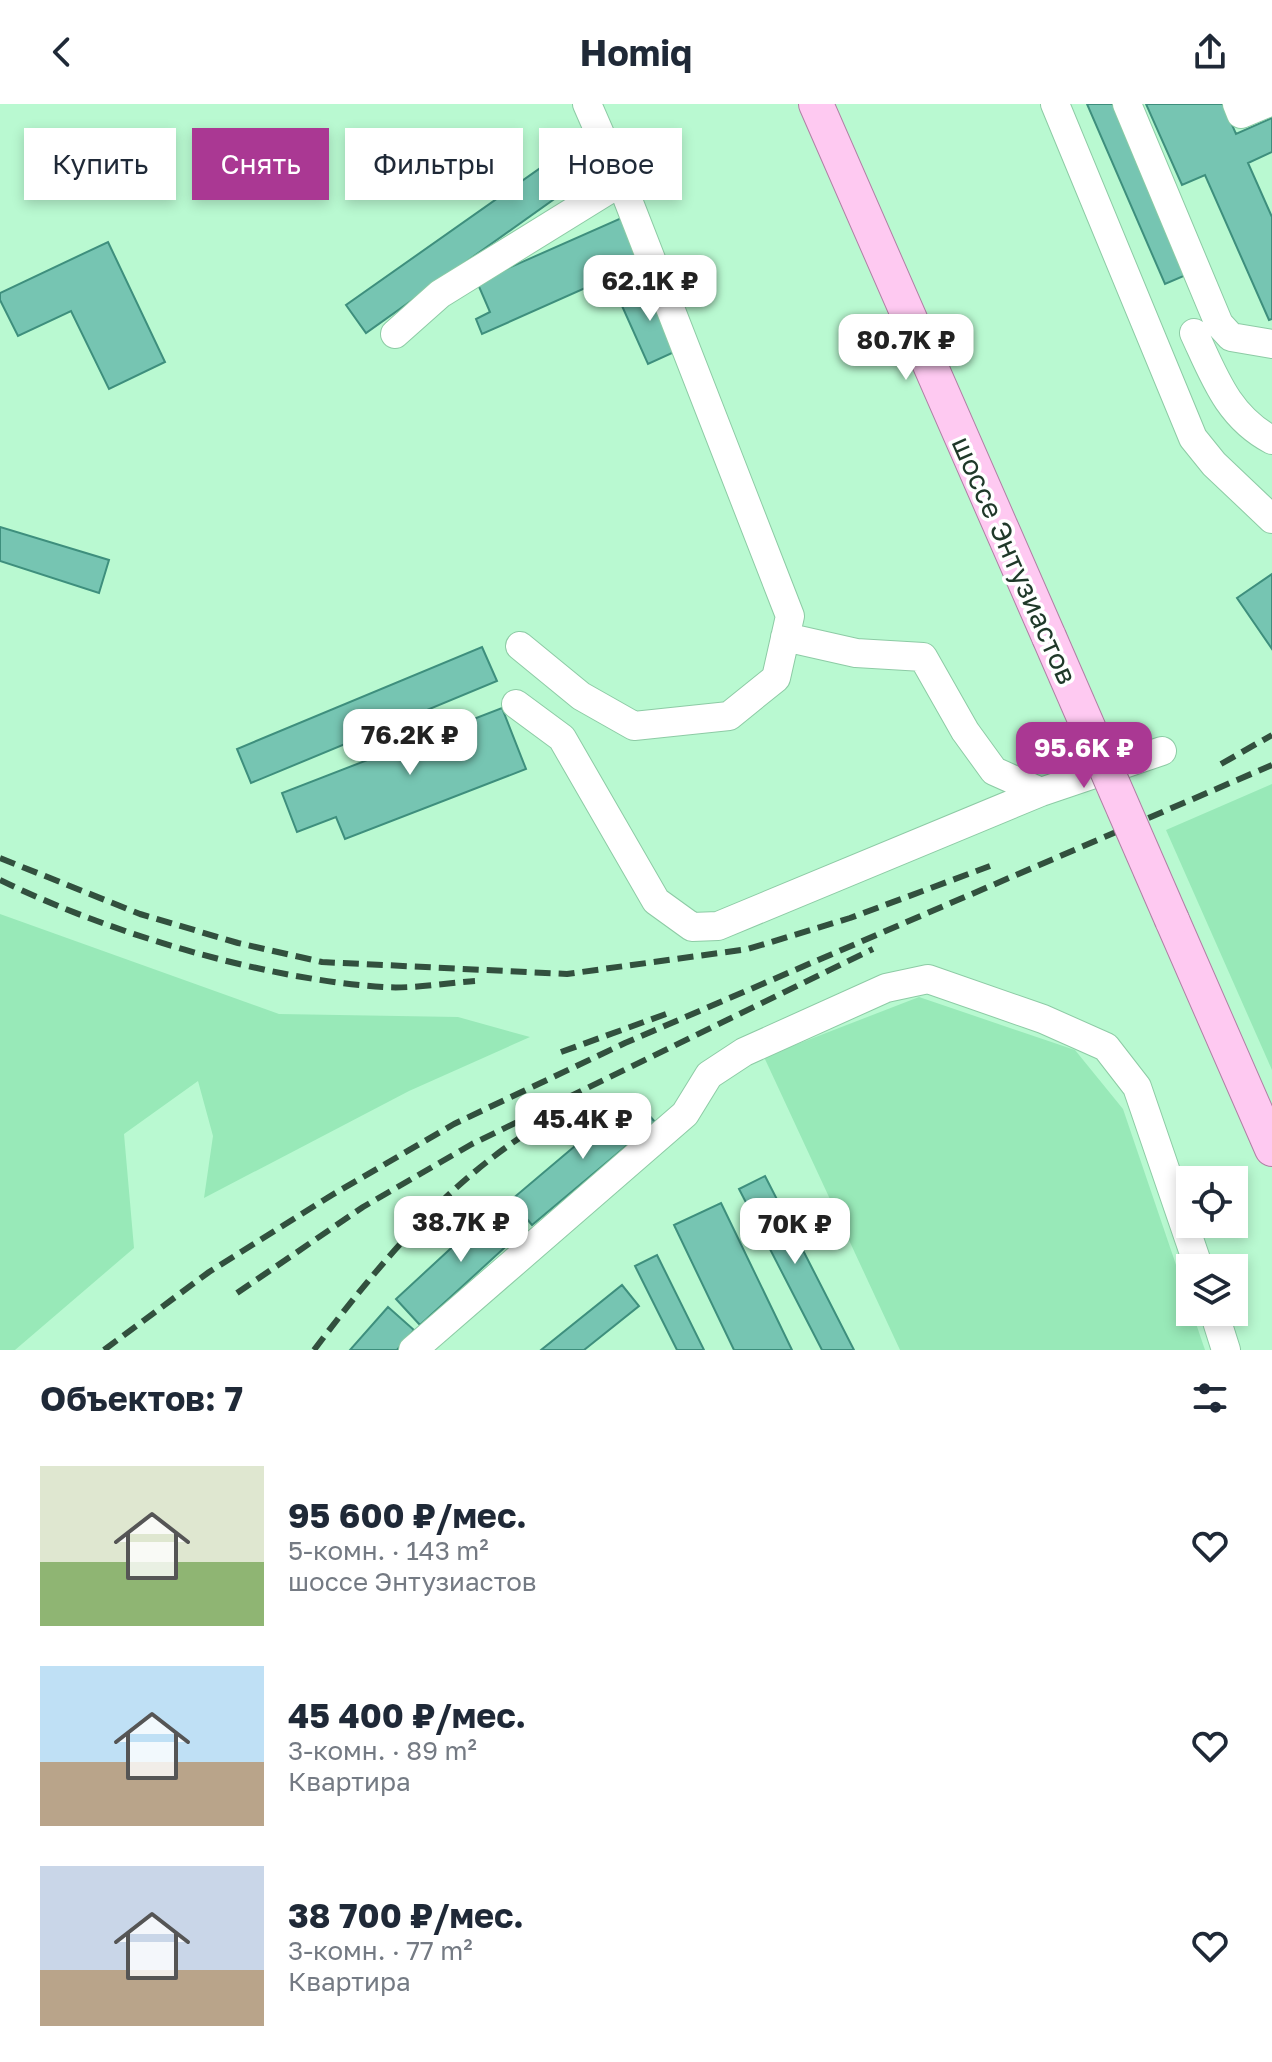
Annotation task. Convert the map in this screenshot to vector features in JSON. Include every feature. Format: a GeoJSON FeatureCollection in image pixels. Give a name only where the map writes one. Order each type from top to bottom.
{"type":"FeatureCollection","features":[{"type":"Feature","properties":{"kind":"main road","name":"шоссе Энтузиастов"},"geometry":{"type":"LineString","coordinates":[[816,104],[1272,1149]]}},
{"type":"Feature","properties":{"kind":"lane"},"geometry":{"type":"LineString","coordinates":[[587,104],[597,128]]}},
{"type":"Feature","properties":{"kind":"lane"},"geometry":{"type":"LineString","coordinates":[[1055,104],[1153,349],[1193,438],[1272,519]]}},
{"type":"Feature","properties":{"kind":"lane"},"geometry":{"type":"LineString","coordinates":[[1127,104],[1206,328],[1226,401],[1252,429],[1272,440]]}},
{"type":"Feature","properties":{"kind":"lane"},"geometry":{"type":"LineString","coordinates":[[1237,104],[1241,114],[1265,104]]}},
{"type":"Feature","properties":{"kind":"lane"},"geometry":{"type":"LineString","coordinates":[[395,334],[440,294],[592,200]]}},
{"type":"Feature","properties":{"kind":"lane"},"geometry":{"type":"LineString","coordinates":[[520,646],[581,696],[634,726],[729,716],[776,678],[790,616],[628,200]]}},
{"type":"Feature","properties":{"kind":"lane"},"geometry":{"type":"LineString","coordinates":[[1153,349],[1206,328],[1231,337],[1272,344]]}},
{"type":"Feature","properties":{"kind":"lane"},"geometry":{"type":"LineString","coordinates":[[785,637],[856,653],[923,657],[965,731],[994,771],[1041,792]]}},
{"type":"Feature","properties":{"kind":"lane"},"geometry":{"type":"LineString","coordinates":[[516,704],[562,738],[656,901],[692,927],[718,926],[1041,792],[1162,751]]}},
{"type":"Feature","properties":{"kind":"lane"},"geometry":{"type":"LineString","coordinates":[[413,1350],[685,1114],[709,1075],[744,1052],[886,988],[928,979],[1043,1019],[1106,1047],[1137,1087],[1194,1254]]}},
{"type":"Feature","properties":{"kind":"lane"},"geometry":{"type":"LineString","coordinates":[[1218,1326],[1226,1350]]}},
{"type":"Feature","properties":{"kind":"green space"},"geometry":{"type":"Polygon","coordinates":[[[1272,784],[1272,1070],[1166,830],[1272,784]]]}},
{"type":"Feature","properties":{"kind":"green space"},"geometry":{"type":"Polygon","coordinates":[[[0,914],[279,1014],[458,1017],[530,1037],[409,1091],[204,1198],[213,1136],[198,1081],[124,1134],[134,1248],[15,1350],[0,1350],[0,914]]]}},
{"type":"Feature","properties":{"kind":"green space"},"geometry":{"type":"Polygon","coordinates":[[[919,997],[1075,1050],[1123,1109],[1176,1265],[1176,1326],[1197,1326],[1205,1350],[900,1350],[764,1057],[919,997]]]}},
{"type":"Feature","properties":{"kind":"building"},"geometry":{"type":"Polygon","coordinates":[[[1087,104],[1120,104],[1193,272],[1165,284],[1087,104]]]}},
{"type":"Feature","properties":{"kind":"building"},"geometry":{"type":"Polygon","coordinates":[[[1146,104],[1223,104],[1236,134],[1272,118],[1272,152],[1248,163],[1272,217],[1272,319],[1269,320],[1205,175],[1182,185],[1146,104]]]}},
{"type":"Feature","properties":{"kind":"building"},"geometry":{"type":"Polygon","coordinates":[[[539,169],[539,200],[553,200],[366,333],[346,305],[495,200],[523,200],[523,180],[539,169]]]}},
{"type":"Feature","properties":{"kind":"building"},"geometry":{"type":"Polygon","coordinates":[[[626,216],[646,261],[482,334],[476,319],[490,312],[477,282],[626,216]]]}},
{"type":"Feature","properties":{"kind":"building"},"geometry":{"type":"Polygon","coordinates":[[[108,242],[165,362],[109,389],[71,311],[18,336],[0,300],[0,293],[108,242]]]}},
{"type":"Feature","properties":{"kind":"building"},"geometry":{"type":"Polygon","coordinates":[[[652,281],[683,348],[648,364],[618,297],[652,281]]]}},
{"type":"Feature","properties":{"kind":"building"},"geometry":{"type":"Polygon","coordinates":[[[0,527],[109,560],[99,593],[0,561],[0,527]]]}},
{"type":"Feature","properties":{"kind":"building"},"geometry":{"type":"Polygon","coordinates":[[[1272,574],[1272,649],[1237,598],[1272,574]]]}},
{"type":"Feature","properties":{"kind":"building"},"geometry":{"type":"Polygon","coordinates":[[[482,647],[497,681],[251,783],[237,749],[482,647]]]}},
{"type":"Feature","properties":{"kind":"building"},"geometry":{"type":"Polygon","coordinates":[[[502,708],[526,769],[345,839],[336,817],[297,832],[282,793],[502,708]]]}},
{"type":"Feature","properties":{"kind":"building"},"geometry":{"type":"Polygon","coordinates":[[[633,1097],[655,1122],[532,1225],[511,1200],[633,1097]]]}},
{"type":"Feature","properties":{"kind":"building"},"geometry":{"type":"Polygon","coordinates":[[[765,1176],[854,1350],[822,1350],[739,1189],[765,1176]]]}},
{"type":"Feature","properties":{"kind":"building"},"geometry":{"type":"Polygon","coordinates":[[[501,1202],[525,1229],[420,1325],[396,1299],[501,1202]]]}},
{"type":"Feature","properties":{"kind":"building"},"geometry":{"type":"Polygon","coordinates":[[[721,1203],[792,1350],[734,1350],[674,1225],[721,1203]]]}},
{"type":"Feature","properties":{"kind":"building"},"geometry":{"type":"Polygon","coordinates":[[[657,1255],[704,1350],[677,1350],[635,1266],[657,1255]]]}},
{"type":"Feature","properties":{"kind":"building"},"geometry":{"type":"Polygon","coordinates":[[[622,1285],[639,1306],[584,1350],[541,1350],[622,1285]]]}},
{"type":"Feature","properties":{"kind":"building"},"geometry":{"type":"Polygon","coordinates":[[[388,1307],[414,1330],[397,1350],[350,1350],[388,1307]]]}},
{"type":"Feature","properties":{"kind":"railway"},"geometry":{"type":"LineString","coordinates":[[1221,764],[1272,735]]}},
{"type":"Feature","properties":{"kind":"railway"},"geometry":{"type":"LineString","coordinates":[[104,1350],[209,1272],[454,1124],[625,1043],[1272,765]]}},
{"type":"Feature","properties":{"kind":"railway"},"geometry":{"type":"LineString","coordinates":[[0,858],[140,914],[238,943],[322,962],[567,974],[748,949],[850,918],[990,866]]}},
{"type":"Feature","properties":{"kind":"railway"},"geometry":{"type":"LineString","coordinates":[[0,880],[89,918],[237,964],[383,987],[475,981]]}},
{"type":"Feature","properties":{"kind":"railway"},"geometry":{"type":"LineString","coordinates":[[237,1293],[363,1207],[472,1144],[873,949]]}},
{"type":"Feature","properties":{"kind":"railway"},"geometry":{"type":"LineString","coordinates":[[561,1052],[666,1014]]}},
{"type":"Feature","properties":{"kind":"railway"},"geometry":{"type":"LineString","coordinates":[[314,1350],[422,1220],[484,1164],[555,1116]]}}]}
